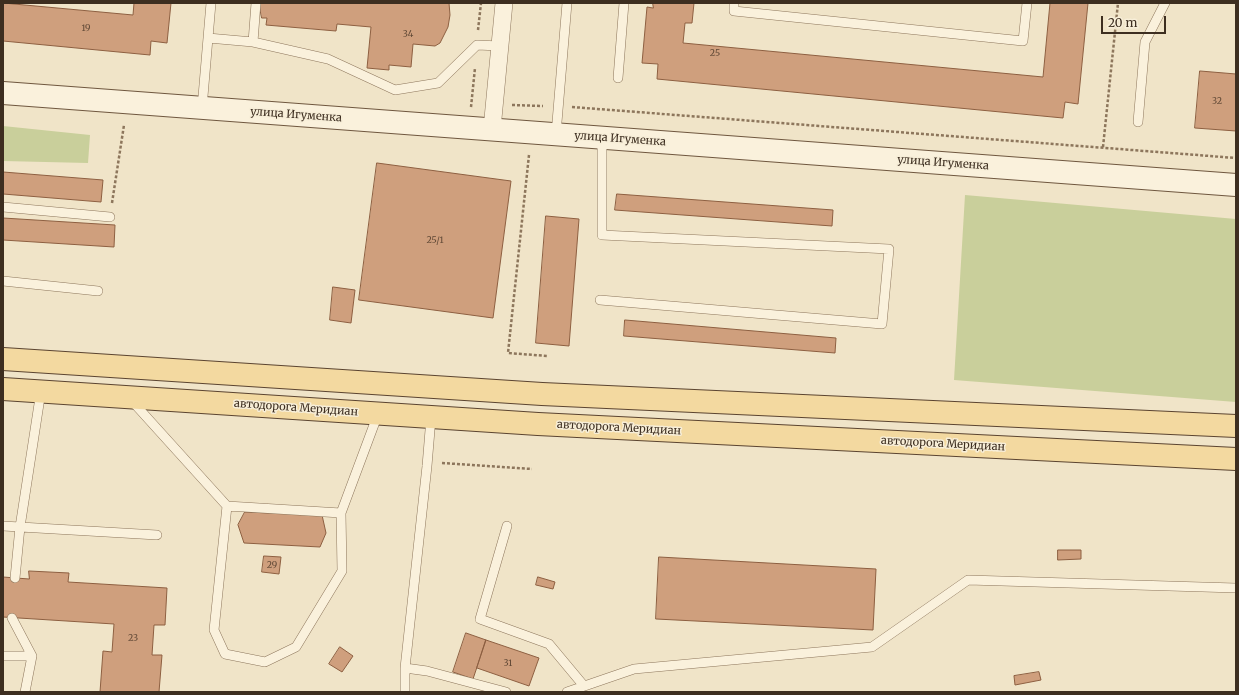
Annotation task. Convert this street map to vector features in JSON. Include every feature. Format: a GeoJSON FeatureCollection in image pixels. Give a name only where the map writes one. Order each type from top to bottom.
{"type":"FeatureCollection","features":[{"type":"Feature","properties":{"kind":"main road"},"geometry":{"type":"LineString","coordinates":[[3,359],[542,394],[1236,426]]}},
{"type":"Feature","properties":{"kind":"main road","name":"автодорога Меридиан"},"geometry":{"type":"LineString","coordinates":[[3,389],[431,418],[1236,459]]}},
{"type":"Feature","properties":{"kind":"street"},"geometry":{"type":"LineString","coordinates":[[492,129],[504,3]]}},
{"type":"Feature","properties":{"kind":"street","name":"улица Игуменка"},"geometry":{"type":"LineString","coordinates":[[3,93],[1236,186]]}},
{"type":"Feature","properties":{"kind":"lane"},"geometry":{"type":"LineString","coordinates":[[202,108],[211,3]]}},
{"type":"Feature","properties":{"kind":"lane"},"geometry":{"type":"LineString","coordinates":[[253,42],[256,3]]}},
{"type":"Feature","properties":{"kind":"lane"},"geometry":{"type":"LineString","coordinates":[[556,134],[567,3]]}},
{"type":"Feature","properties":{"kind":"lane"},"geometry":{"type":"LineString","coordinates":[[618,78],[624,3]]}},
{"type":"Feature","properties":{"kind":"lane"},"geometry":{"type":"LineString","coordinates":[[734,3],[734,11],[1023,41],[1027,3]]}},
{"type":"Feature","properties":{"kind":"lane"},"geometry":{"type":"LineString","coordinates":[[1138,122],[1145,42],[1165,3]]}},
{"type":"Feature","properties":{"kind":"lane"},"geometry":{"type":"LineString","coordinates":[[208,38],[253,42],[328,59],[395,90],[438,83],[477,44],[500,46]]}},
{"type":"Feature","properties":{"kind":"lane"},"geometry":{"type":"LineString","coordinates":[[600,300],[882,324],[889,249],[602,234],[602,137]]}},
{"type":"Feature","properties":{"kind":"lane"},"geometry":{"type":"LineString","coordinates":[[3,207],[110,217]]}},
{"type":"Feature","properties":{"kind":"lane"},"geometry":{"type":"LineString","coordinates":[[3,281],[98,291]]}},
{"type":"Feature","properties":{"kind":"lane"},"geometry":{"type":"LineString","coordinates":[[15,578],[20,527],[41,391]]}},
{"type":"Feature","properties":{"kind":"lane"},"geometry":{"type":"LineString","coordinates":[[129,397],[227,506],[341,513]]}},
{"type":"Feature","properties":{"kind":"lane"},"geometry":{"type":"LineString","coordinates":[[227,506],[214,630],[225,654],[265,662],[296,647],[342,571],[341,513],[378,414]]}},
{"type":"Feature","properties":{"kind":"lane"},"geometry":{"type":"LineString","coordinates":[[406,692],[405,668],[431,418]]}},
{"type":"Feature","properties":{"kind":"lane"},"geometry":{"type":"LineString","coordinates":[[3,526],[157,534]]}},
{"type":"Feature","properties":{"kind":"lane"},"geometry":{"type":"LineString","coordinates":[[507,526],[480,619],[549,644],[584,686]]}},
{"type":"Feature","properties":{"kind":"lane"},"geometry":{"type":"LineString","coordinates":[[567,692],[634,669],[872,647],[968,580],[1236,588]]}},
{"type":"Feature","properties":{"kind":"lane"},"geometry":{"type":"LineString","coordinates":[[12,618],[32,656],[25,692]]}},
{"type":"Feature","properties":{"kind":"lane"},"geometry":{"type":"LineString","coordinates":[[3,656],[32,656]]}},
{"type":"Feature","properties":{"kind":"lane"},"geometry":{"type":"LineString","coordinates":[[405,668],[427,671],[479,688],[506,692]]}},
{"type":"Feature","properties":{"kind":"path"},"geometry":{"type":"LineString","coordinates":[[1103,147],[1118,3]]}},
{"type":"Feature","properties":{"kind":"path"},"geometry":{"type":"LineString","coordinates":[[110,217],[128,102]]}},
{"type":"Feature","properties":{"kind":"path"},"geometry":{"type":"LineString","coordinates":[[559,106],[1236,158]]}},
{"type":"Feature","properties":{"kind":"path"},"geometry":{"type":"LineString","coordinates":[[531,132],[508,353],[547,356]]}},
{"type":"Feature","properties":{"kind":"path"},"geometry":{"type":"LineString","coordinates":[[427,466],[445,462],[532,469]]}},
{"type":"Feature","properties":{"kind":"green space"},"geometry":{"type":"Polygon","coordinates":[[[3,126],[90,135],[88,163],[3,161],[3,126]]]}},
{"type":"Feature","properties":{"kind":"green space"},"geometry":{"type":"Polygon","coordinates":[[[965,195],[1236,219],[1236,402],[954,380],[965,195]]]}},
{"type":"Feature","properties":{"kind":"building"},"geometry":{"type":"Polygon","coordinates":[[[3,3],[133,15],[134,3],[171,3],[167,43],[151,41],[150,55],[3,41],[3,3]]]}},
{"type":"Feature","properties":{"kind":"building"},"geometry":{"type":"Polygon","coordinates":[[[259,3],[449,3],[450,15],[448,27],[440,43],[435,46],[413,44],[411,67],[389,65],[389,70],[367,68],[371,27],[337,24],[336,31],[266,25],[267,18],[262,18],[259,3]]]}},
{"type":"Feature","properties":{"kind":"building"},"geometry":{"type":"Polygon","coordinates":[[[653,3],[694,3],[692,23],[685,23],[683,43],[1043,77],[1050,3],[1088,3],[1078,104],[1065,102],[1063,118],[657,79],[658,64],[642,63],[647,7],[653,8],[653,3]]]}},
{"type":"Feature","properties":{"kind":"building"},"geometry":{"type":"Polygon","coordinates":[[[1200,71],[1236,74],[1236,131],[1195,128],[1200,71]]]}},
{"type":"Feature","properties":{"kind":"building"},"geometry":{"type":"Polygon","coordinates":[[[377,163],[511,181],[493,318],[359,300],[377,163]]]}},
{"type":"Feature","properties":{"kind":"building"},"geometry":{"type":"Polygon","coordinates":[[[3,172],[103,180],[101,202],[3,194],[3,172]]]}},
{"type":"Feature","properties":{"kind":"building"},"geometry":{"type":"Polygon","coordinates":[[[617,194],[833,210],[832,226],[615,210],[617,194]]]}},
{"type":"Feature","properties":{"kind":"building"},"geometry":{"type":"Polygon","coordinates":[[[546,216],[579,219],[569,346],[536,343],[546,216]]]}},
{"type":"Feature","properties":{"kind":"building"},"geometry":{"type":"Polygon","coordinates":[[[3,218],[115,225],[114,247],[3,240],[3,218]]]}},
{"type":"Feature","properties":{"kind":"building"},"geometry":{"type":"Polygon","coordinates":[[[333,287],[355,290],[351,323],[330,320],[333,287]]]}},
{"type":"Feature","properties":{"kind":"building"},"geometry":{"type":"Polygon","coordinates":[[[625,320],[836,338],[835,353],[624,336],[625,320]]]}},
{"type":"Feature","properties":{"kind":"building"},"geometry":{"type":"Polygon","coordinates":[[[245,512],[322,515],[326,533],[320,547],[244,543],[238,525],[245,512]]]}},
{"type":"Feature","properties":{"kind":"building"},"geometry":{"type":"Polygon","coordinates":[[[1058,550],[1081,550],[1081,559],[1058,560],[1058,550]]]}},
{"type":"Feature","properties":{"kind":"building"},"geometry":{"type":"Polygon","coordinates":[[[264,556],[281,557],[279,574],[262,572],[264,556]]]}},
{"type":"Feature","properties":{"kind":"building"},"geometry":{"type":"Polygon","coordinates":[[[659,557],[876,569],[873,630],[656,619],[659,557]]]}},
{"type":"Feature","properties":{"kind":"building"},"geometry":{"type":"Polygon","coordinates":[[[29,571],[69,573],[68,582],[167,588],[165,625],[154,625],[152,655],[162,655],[159,692],[100,692],[103,651],[112,652],[114,624],[3,617],[3,577],[29,579],[29,571]]]}},
{"type":"Feature","properties":{"kind":"building"},"geometry":{"type":"Polygon","coordinates":[[[538,577],[555,582],[553,589],[536,585],[538,577]]]}},
{"type":"Feature","properties":{"kind":"building"},"geometry":{"type":"Polygon","coordinates":[[[466,633],[486,640],[473,679],[453,672],[466,633]]]}},
{"type":"Feature","properties":{"kind":"building"},"geometry":{"type":"Polygon","coordinates":[[[486,640],[539,658],[529,686],[477,668],[486,640]]]}},
{"type":"Feature","properties":{"kind":"building"},"geometry":{"type":"Polygon","coordinates":[[[340,647],[353,656],[342,672],[329,664],[340,647]]]}},
{"type":"Feature","properties":{"kind":"building"},"geometry":{"type":"Polygon","coordinates":[[[1039,672],[1041,680],[1015,685],[1014,676],[1039,672]]]}}]}
